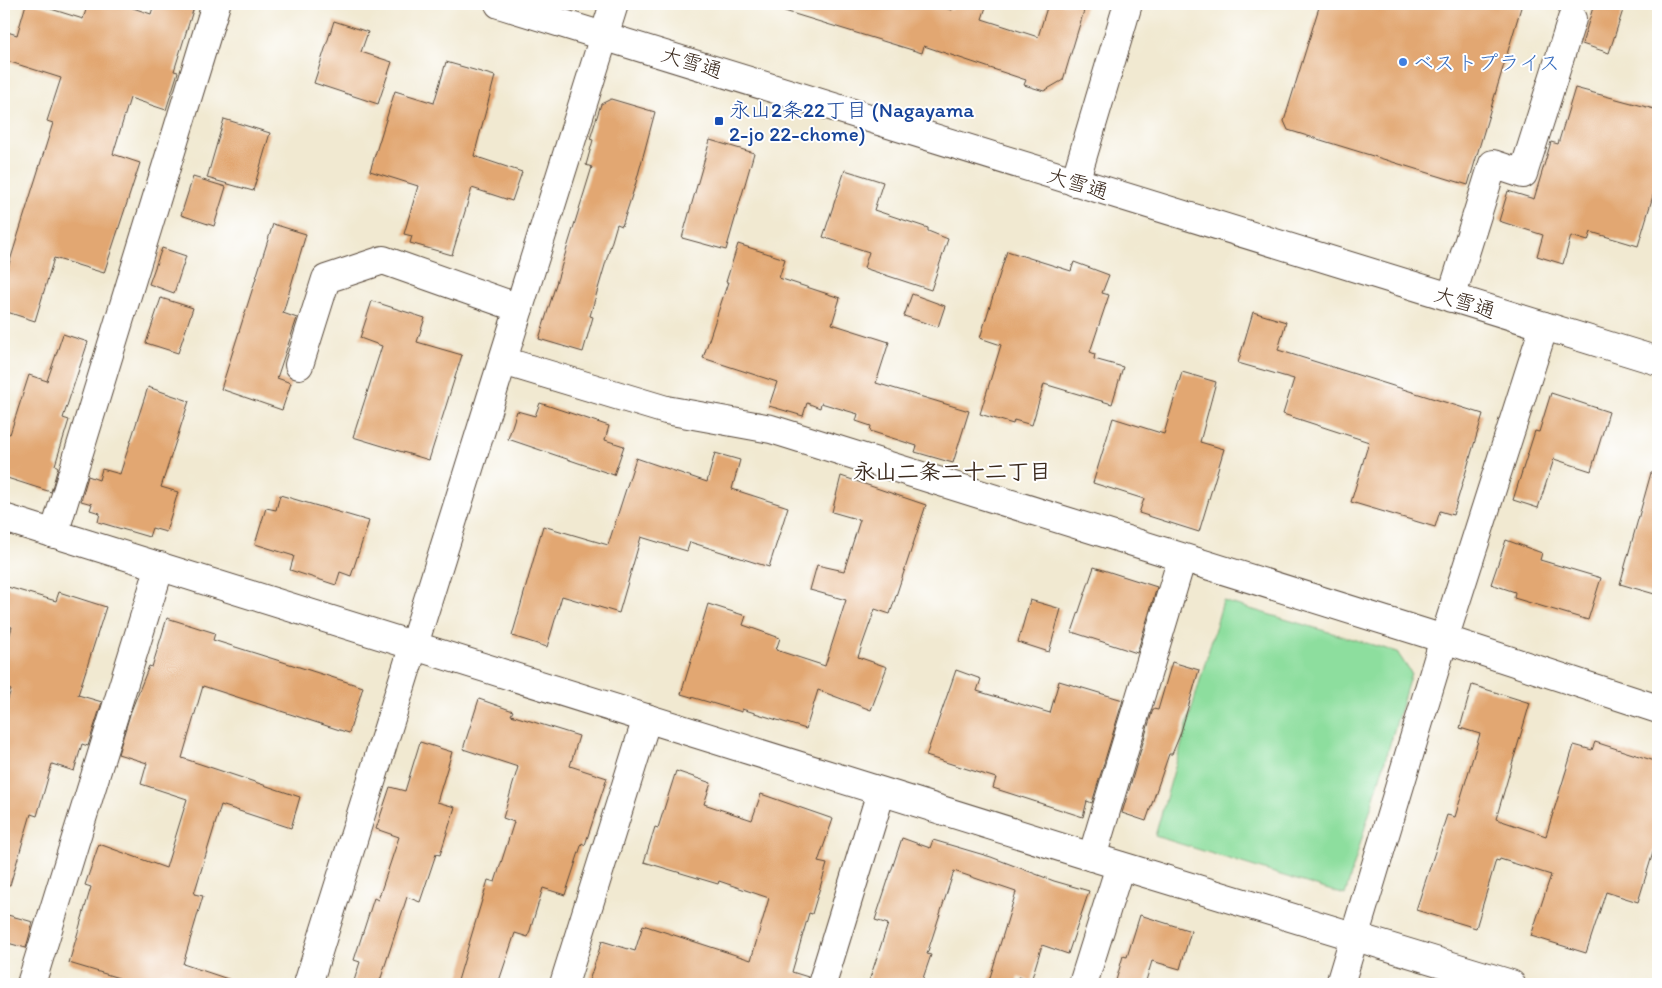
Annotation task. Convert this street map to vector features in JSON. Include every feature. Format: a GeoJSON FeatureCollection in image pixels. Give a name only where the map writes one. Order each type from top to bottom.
{"type":"FeatureCollection","features":[{"type":"Feature","properties":{"kind":"main road"},"geometry":{"type":"LineString","coordinates":[[54,534],[216,4]]}},
{"type":"Feature","properties":{"kind":"main road","name":"大雪通"},"geometry":{"type":"LineString","coordinates":[[499,4],[605,35],[1658,361]]}},
{"type":"Feature","properties":{"kind":"main road"},"geometry":{"type":"LineString","coordinates":[[308,984],[614,4]]}},
{"type":"Feature","properties":{"kind":"main road"},"geometry":{"type":"LineString","coordinates":[[1075,182],[1128,4]]}},
{"type":"Feature","properties":{"kind":"main road"},"geometry":{"type":"LineString","coordinates":[[1451,298],[1493,164],[1523,174],[1572,19]]}},
{"type":"Feature","properties":{"kind":"main road"},"geometry":{"type":"LineString","coordinates":[[298,365],[326,279],[383,260],[519,308]]}},
{"type":"Feature","properties":{"kind":"main road"},"geometry":{"type":"LineString","coordinates":[[1340,984],[1444,639],[1544,326]]}},
{"type":"Feature","properties":{"kind":"main road"},"geometry":{"type":"LineString","coordinates":[[503,361],[666,410],[771,429],[1444,639],[1658,709]]}},
{"type":"Feature","properties":{"kind":"main road"},"geometry":{"type":"LineString","coordinates":[[4,518],[1120,866],[1511,984]]}},
{"type":"Feature","properties":{"kind":"main road"},"geometry":{"type":"LineString","coordinates":[[1092,857],[1182,558]]}},
{"type":"Feature","properties":{"kind":"main road"},"geometry":{"type":"LineString","coordinates":[[31,984],[160,566]]}},
{"type":"Feature","properties":{"kind":"main road"},"geometry":{"type":"LineString","coordinates":[[564,984],[647,718]]}},
{"type":"Feature","properties":{"kind":"main road"},"geometry":{"type":"LineString","coordinates":[[822,984],[882,792]]}},
{"type":"Feature","properties":{"kind":"main road"},"geometry":{"type":"LineString","coordinates":[[1083,984],[1120,866]]}},
{"type":"Feature","properties":{"kind":"green space"},"geometry":{"type":"Polygon","coordinates":[[[1223,601],[1397,652],[1411,673],[1345,895],[1155,836],[1223,601]]]}},
{"type":"Feature","properties":{"kind":"building"},"geometry":{"type":"Polygon","coordinates":[[[26,4],[35,4],[83,19],[88,4],[121,4],[151,14],[154,4],[195,4],[174,71],[178,72],[166,110],[130,98],[113,154],[140,163],[104,273],[54,258],[35,321],[4,311],[4,280],[53,123],[47,121],[61,78],[4,60],[4,31],[17,35],[26,4]]]}},
{"type":"Feature","properties":{"kind":"building"},"geometry":{"type":"Polygon","coordinates":[[[779,4],[930,4],[952,10],[954,4],[987,4],[982,19],[1038,37],[1048,4],[1086,4],[1063,80],[1044,91],[1024,85],[1026,80],[924,46],[922,53],[778,9],[779,4]]]}},
{"type":"Feature","properties":{"kind":"building","name":"ベストプライス"},"geometry":{"type":"Polygon","coordinates":[[[1320,4],[1522,4],[1468,185],[1288,130],[1284,121],[1320,4]]]}},
{"type":"Feature","properties":{"kind":"building"},"geometry":{"type":"Polygon","coordinates":[[[1594,4],[1625,4],[1609,53],[1582,44],[1594,4]]]}},
{"type":"Feature","properties":{"kind":"building"},"geometry":{"type":"Polygon","coordinates":[[[334,21],[368,32],[361,52],[392,62],[378,104],[314,83],[334,21]]]}},
{"type":"Feature","properties":{"kind":"building"},"geometry":{"type":"Polygon","coordinates":[[[446,62],[495,76],[474,156],[522,172],[512,201],[472,188],[452,255],[410,243],[412,236],[404,234],[418,186],[370,171],[395,91],[434,103],[446,62]]]}},
{"type":"Feature","properties":{"kind":"building"},"geometry":{"type":"Polygon","coordinates":[[[1575,88],[1658,110],[1658,179],[1638,246],[1591,232],[1588,241],[1571,236],[1563,264],[1537,256],[1543,235],[1499,221],[1508,191],[1534,199],[1551,142],[1558,144],[1575,88]]]}},
{"type":"Feature","properties":{"kind":"building"},"geometry":{"type":"Polygon","coordinates":[[[611,99],[655,112],[622,226],[617,224],[590,316],[593,317],[583,352],[539,339],[592,167],[586,165],[593,140],[590,139],[601,104],[611,99]]]}},
{"type":"Feature","properties":{"kind":"building"},"geometry":{"type":"Polygon","coordinates":[[[224,119],[270,133],[253,191],[207,178],[224,119]]]}},
{"type":"Feature","properties":{"kind":"building"},"geometry":{"type":"Polygon","coordinates":[[[710,140],[754,153],[726,250],[682,238],[710,140]]]}},
{"type":"Feature","properties":{"kind":"building"},"geometry":{"type":"Polygon","coordinates":[[[845,170],[883,182],[874,210],[928,228],[928,231],[948,239],[931,290],[864,268],[869,252],[823,237],[845,170]]]}},
{"type":"Feature","properties":{"kind":"building"},"geometry":{"type":"Polygon","coordinates":[[[193,177],[226,187],[214,226],[181,215],[193,177]]]}},
{"type":"Feature","properties":{"kind":"building"},"geometry":{"type":"Polygon","coordinates":[[[273,224],[306,234],[283,313],[297,318],[277,378],[291,383],[282,410],[221,389],[273,224]]]}},
{"type":"Feature","properties":{"kind":"building"},"geometry":{"type":"Polygon","coordinates":[[[738,244],[785,259],[779,278],[840,298],[832,324],[889,342],[876,383],[969,411],[953,463],[915,452],[917,446],[870,431],[871,426],[856,421],[858,414],[821,403],[820,408],[807,403],[803,416],[769,406],[777,382],[703,358],[728,282],[726,282],[738,244]]]}},
{"type":"Feature","properties":{"kind":"building"},"geometry":{"type":"Polygon","coordinates":[[[162,248],[186,256],[174,293],[149,284],[162,248]]]}},
{"type":"Feature","properties":{"kind":"building"},"geometry":{"type":"Polygon","coordinates":[[[1007,251],[1071,271],[1074,262],[1109,275],[1102,293],[1109,295],[1090,352],[1095,354],[1094,359],[1123,367],[1112,404],[1044,384],[1032,425],[1014,420],[1013,424],[980,414],[1001,345],[980,338],[1007,251]]]}},
{"type":"Feature","properties":{"kind":"building"},"geometry":{"type":"Polygon","coordinates":[[[912,294],[945,306],[938,327],[904,316],[912,294]]]}},
{"type":"Feature","properties":{"kind":"building"},"geometry":{"type":"Polygon","coordinates":[[[161,298],[193,308],[178,353],[146,343],[161,298]]]}},
{"type":"Feature","properties":{"kind":"building"},"geometry":{"type":"Polygon","coordinates":[[[372,301],[425,318],[417,342],[462,355],[429,460],[353,437],[382,346],[360,338],[372,301]]]}},
{"type":"Feature","properties":{"kind":"building"},"geometry":{"type":"Polygon","coordinates":[[[1253,312],[1286,322],[1278,350],[1483,414],[1453,515],[1440,511],[1435,527],[1351,502],[1369,442],[1283,414],[1294,379],[1238,363],[1253,312]]]}},
{"type":"Feature","properties":{"kind":"building"},"geometry":{"type":"Polygon","coordinates":[[[63,334],[88,342],[63,418],[69,420],[55,465],[58,467],[51,492],[4,477],[4,432],[10,434],[29,375],[47,381],[63,334]]]}},
{"type":"Feature","properties":{"kind":"building"},"geometry":{"type":"Polygon","coordinates":[[[1182,372],[1216,382],[1200,442],[1224,449],[1199,532],[1139,513],[1144,499],[1093,483],[1113,418],[1164,434],[1182,372]]]}},
{"type":"Feature","properties":{"kind":"building"},"geometry":{"type":"Polygon","coordinates":[[[148,387],[189,401],[161,487],[178,492],[166,532],[152,528],[149,537],[98,522],[100,513],[90,510],[92,504],[81,501],[88,476],[99,480],[102,469],[120,474],[148,387]]]}},
{"type":"Feature","properties":{"kind":"building"},"geometry":{"type":"Polygon","coordinates":[[[1551,393],[1609,412],[1591,471],[1554,459],[1538,508],[1513,500],[1535,431],[1539,432],[1551,393]]]}},
{"type":"Feature","properties":{"kind":"building"},"geometry":{"type":"Polygon","coordinates":[[[540,403],[609,426],[605,440],[624,446],[614,475],[508,439],[517,411],[535,416],[540,403]]]}},
{"type":"Feature","properties":{"kind":"building"},"geometry":{"type":"Polygon","coordinates":[[[715,453],[740,460],[732,489],[788,507],[769,567],[690,542],[687,551],[641,537],[619,613],[562,596],[547,647],[512,636],[543,526],[608,545],[636,458],[707,482],[715,453]]]}},
{"type":"Feature","properties":{"kind":"building"},"geometry":{"type":"Polygon","coordinates":[[[1651,473],[1658,473],[1658,544],[1653,563],[1658,565],[1658,595],[1620,584],[1651,473]]]}},
{"type":"Feature","properties":{"kind":"building"},"geometry":{"type":"Polygon","coordinates":[[[841,476],[926,505],[890,614],[875,609],[858,657],[887,667],[871,710],[818,690],[806,729],[742,709],[742,712],[681,694],[708,604],[746,616],[743,625],[780,638],[776,650],[825,666],[846,600],[810,590],[817,565],[844,571],[860,520],[832,512],[841,476]]]}},
{"type":"Feature","properties":{"kind":"building"},"geometry":{"type":"Polygon","coordinates":[[[280,495],[369,521],[351,576],[340,572],[336,585],[290,570],[294,556],[255,544],[266,508],[276,510],[280,495]]]}},
{"type":"Feature","properties":{"kind":"building"},"geometry":{"type":"Polygon","coordinates":[[[1506,540],[1542,553],[1540,560],[1601,578],[1588,620],[1514,598],[1515,592],[1491,584],[1506,540]]]}},
{"type":"Feature","properties":{"kind":"building"},"geometry":{"type":"Polygon","coordinates":[[[1094,567],[1157,587],[1137,653],[1072,632],[1094,567]]]}},
{"type":"Feature","properties":{"kind":"building"},"geometry":{"type":"Polygon","coordinates":[[[4,586],[56,601],[59,592],[106,607],[78,695],[102,702],[88,746],[82,744],[74,771],[52,764],[37,816],[31,814],[10,885],[4,884],[4,710],[11,690],[4,687],[4,655],[12,627],[4,625],[4,586]]]}},
{"type":"Feature","properties":{"kind":"building"},"geometry":{"type":"Polygon","coordinates":[[[1030,600],[1061,609],[1049,652],[1018,642],[1030,600]]]}},
{"type":"Feature","properties":{"kind":"building"},"geometry":{"type":"Polygon","coordinates":[[[167,618],[215,633],[213,640],[363,687],[349,733],[203,686],[182,758],[300,797],[291,828],[221,805],[194,894],[203,896],[183,964],[231,980],[230,984],[117,984],[119,978],[69,963],[91,887],[85,885],[99,844],[166,868],[187,799],[141,784],[147,763],[118,754],[131,711],[149,666],[152,667],[167,618]]]}},
{"type":"Feature","properties":{"kind":"building"},"geometry":{"type":"Polygon","coordinates":[[[1172,662],[1199,670],[1180,735],[1172,754],[1169,754],[1146,821],[1122,813],[1153,709],[1158,710],[1172,662]]]}},
{"type":"Feature","properties":{"kind":"building"},"geometry":{"type":"Polygon","coordinates":[[[956,670],[981,679],[977,691],[1050,713],[1059,681],[1123,700],[1092,803],[1087,801],[1083,817],[993,788],[996,778],[926,756],[956,670]]]}},
{"type":"Feature","properties":{"kind":"building"},"geometry":{"type":"Polygon","coordinates":[[[1472,685],[1530,703],[1496,819],[1546,836],[1574,745],[1592,750],[1595,742],[1658,762],[1658,836],[1638,902],[1606,892],[1586,953],[1531,936],[1551,875],[1500,859],[1499,861],[1496,860],[1476,928],[1416,910],[1447,815],[1455,817],[1480,734],[1460,728],[1472,685]]]}},
{"type":"Feature","properties":{"kind":"building"},"geometry":{"type":"Polygon","coordinates":[[[479,699],[513,711],[511,715],[579,736],[570,766],[607,778],[585,845],[582,843],[565,895],[543,888],[528,937],[515,933],[498,984],[457,984],[488,880],[495,882],[514,822],[503,818],[518,767],[463,749],[479,699]]]}},
{"type":"Feature","properties":{"kind":"building"},"geometry":{"type":"Polygon","coordinates":[[[420,742],[452,752],[437,802],[455,807],[440,855],[436,854],[420,902],[407,897],[379,984],[353,984],[360,962],[354,960],[374,898],[378,900],[399,837],[376,829],[390,787],[405,791],[420,742]]]}},
{"type":"Feature","properties":{"kind":"building"},"geometry":{"type":"Polygon","coordinates":[[[676,771],[711,783],[704,804],[752,820],[761,794],[833,819],[818,862],[827,864],[812,914],[809,913],[792,972],[808,977],[807,984],[588,984],[602,941],[635,951],[643,925],[751,960],[769,898],[719,881],[718,884],[644,862],[655,827],[658,828],[676,771]]]}},
{"type":"Feature","properties":{"kind":"building"},"geometry":{"type":"Polygon","coordinates":[[[902,838],[930,848],[933,840],[991,857],[1054,881],[1089,891],[1068,954],[1042,945],[1031,981],[1018,977],[1016,984],[988,984],[1016,892],[954,871],[927,954],[931,955],[921,984],[868,984],[888,924],[875,920],[902,838]]]}},
{"type":"Feature","properties":{"kind":"building"},"geometry":{"type":"Polygon","coordinates":[[[4,914],[33,922],[26,948],[4,942],[4,914]]]}},
{"type":"Feature","properties":{"kind":"building"},"geometry":{"type":"Polygon","coordinates":[[[1140,915],[1191,931],[1180,969],[1152,961],[1145,984],[1115,984],[1123,956],[1127,957],[1140,915]]]}},
{"type":"Feature","properties":{"kind":"place","name":"ベストプライス"},"geometry":{"type":"Point","coordinates":[1403,62]}},
{"type":"Feature","properties":{"kind":"place","name":"永山2条22丁目 (Nagayama 2-jo 22-chome)"},"geometry":{"type":"Point","coordinates":[719,121]}},
{"type":"Feature","properties":{"kind":"district","name":"永山二条二十二丁目"},"geometry":{"type":"Point","coordinates":[952,471]}}]}
